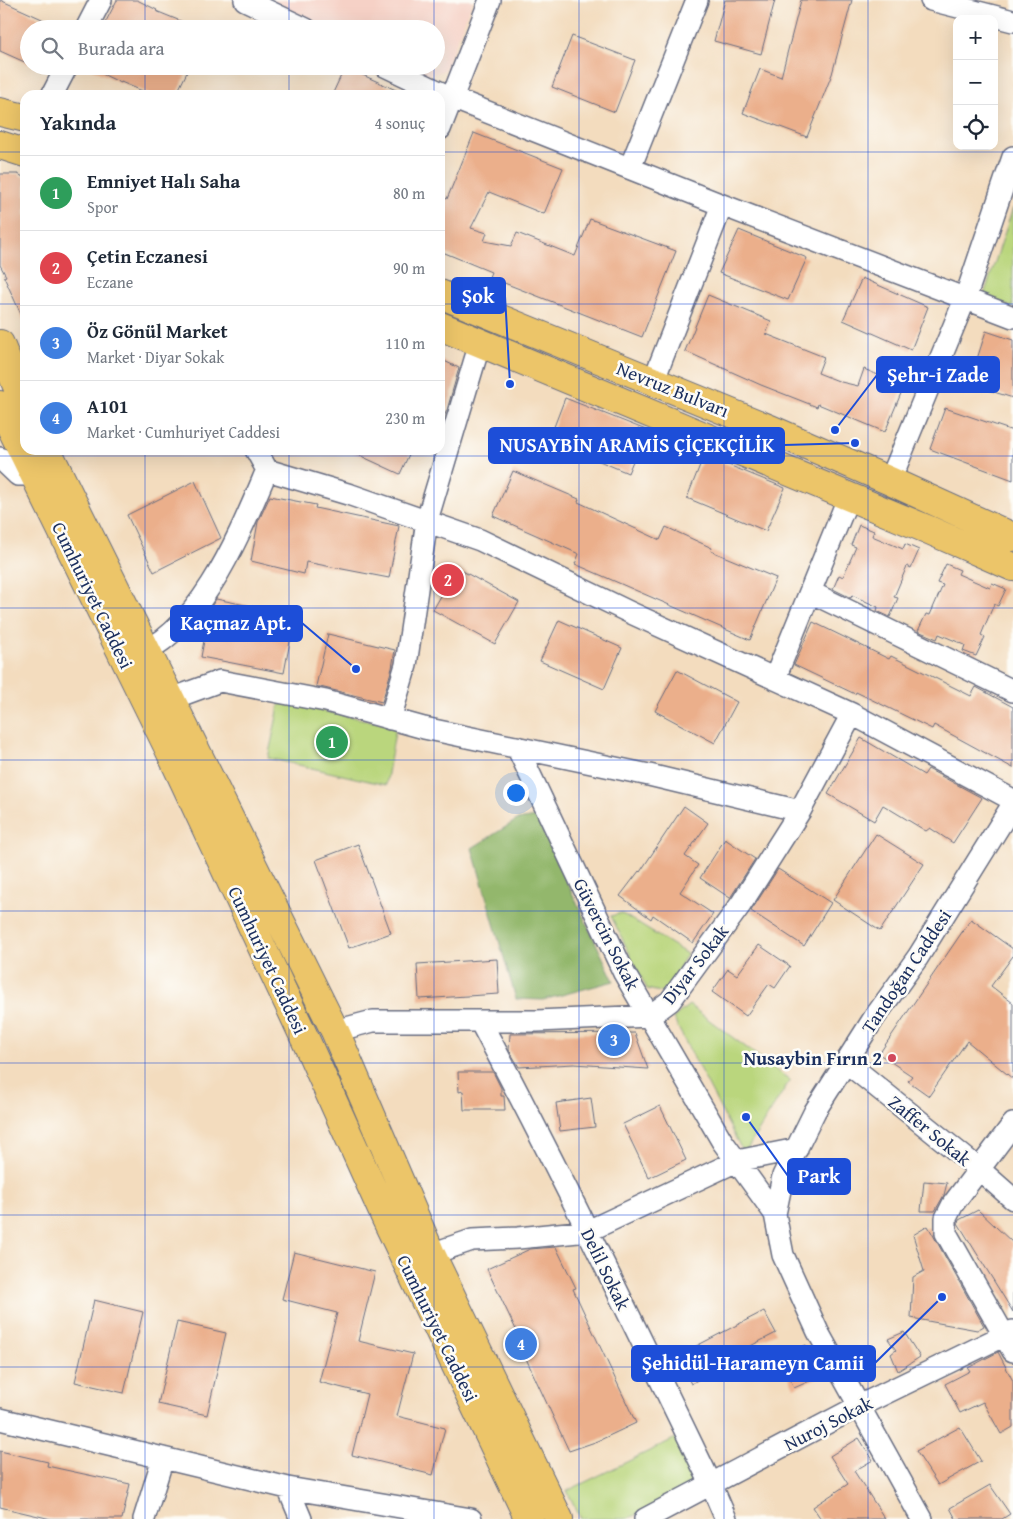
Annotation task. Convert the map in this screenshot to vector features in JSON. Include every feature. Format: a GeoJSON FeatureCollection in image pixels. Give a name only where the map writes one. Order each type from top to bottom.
{"type":"FeatureCollection","features":[{"type":"Feature","properties":{"kind":"main road"},"geometry":{"type":"LineString","coordinates":[[0,112],[20,117]]}},
{"type":"Feature","properties":{"kind":"main road"},"geometry":{"type":"LineString","coordinates":[[0,145],[20,151]]}},
{"type":"Feature","properties":{"kind":"main road","name":"Nevruz Bulvarı"},"geometry":{"type":"LineString","coordinates":[[445,296],[890,480],[1013,538]]}},
{"type":"Feature","properties":{"kind":"main road","name":"Nevruz Bulvarı"},"geometry":{"type":"LineString","coordinates":[[445,328],[1013,567]]}},
{"type":"Feature","properties":{"kind":"main road"},"geometry":{"type":"LineString","coordinates":[[0,344],[20,394]]}},
{"type":"Feature","properties":{"kind":"main road","name":"Cumhuriyet Caddesi"},"geometry":{"type":"LineString","coordinates":[[0,405],[20,446]]}},
{"type":"Feature","properties":{"kind":"main road","name":"Cumhuriyet Caddesi"},"geometry":{"type":"LineString","coordinates":[[24,455],[136,656],[192,799],[302,1032],[386,1219],[529,1519]]}},
{"type":"Feature","properties":{"kind":"main road"},"geometry":{"type":"LineString","coordinates":[[49,455],[136,656],[171,699],[334,1031],[431,1254],[559,1519]]}},
{"type":"Feature","properties":{"kind":"street"},"geometry":{"type":"LineString","coordinates":[[90,20],[100,0]]}},
{"type":"Feature","properties":{"kind":"street"},"geometry":{"type":"LineString","coordinates":[[245,0],[280,8],[295,20]]}},
{"type":"Feature","properties":{"kind":"street"},"geometry":{"type":"LineString","coordinates":[[445,117],[490,0]]}},
{"type":"Feature","properties":{"kind":"street"},"geometry":{"type":"LineString","coordinates":[[630,168],[697,0]]}},
{"type":"Feature","properties":{"kind":"street"},"geometry":{"type":"LineString","coordinates":[[931,0],[1013,21]]}},
{"type":"Feature","properties":{"kind":"street"},"geometry":{"type":"LineString","coordinates":[[55,90],[62,75]]}},
{"type":"Feature","properties":{"kind":"street"},"geometry":{"type":"LineString","coordinates":[[404,75],[435,90]]}},
{"type":"Feature","properties":{"kind":"street"},"geometry":{"type":"LineString","coordinates":[[445,95],[722,205],[1013,317]]}},
{"type":"Feature","properties":{"kind":"street"},"geometry":{"type":"LineString","coordinates":[[890,480],[965,300],[1013,157]]}},
{"type":"Feature","properties":{"kind":"street"},"geometry":{"type":"LineString","coordinates":[[653,382],[722,205]]}},
{"type":"Feature","properties":{"kind":"street"},"geometry":{"type":"LineString","coordinates":[[390,719],[406,665],[428,520],[480,343]]}},
{"type":"Feature","properties":{"kind":"street"},"geometry":{"type":"LineString","coordinates":[[259,455],[267,470],[428,520],[480,540],[630,612],[852,714],[1013,800]]}},
{"type":"Feature","properties":{"kind":"street"},"geometry":{"type":"LineString","coordinates":[[0,458],[18,475],[34,475]]}},
{"type":"Feature","properties":{"kind":"street"},"geometry":{"type":"LineString","coordinates":[[136,656],[181,626],[215,582],[267,470]]}},
{"type":"Feature","properties":{"kind":"street"},"geometry":{"type":"LineString","coordinates":[[774,678],[848,496]]}},
{"type":"Feature","properties":{"kind":"street"},"geometry":{"type":"LineString","coordinates":[[810,592],[1013,691]]}},
{"type":"Feature","properties":{"kind":"street"},"geometry":{"type":"LineString","coordinates":[[171,699],[220,681],[326,701],[424,728],[649,775],[800,811]]}},
{"type":"Feature","properties":{"kind":"street","name":"Diyar Sokak"},"geometry":{"type":"LineString","coordinates":[[334,1031],[373,1021],[537,1021],[650,1016],[670,1001],[736,912],[800,811],[852,714]]}},
{"type":"Feature","properties":{"kind":"street","name":"Güvercin Sokak"},"geometry":{"type":"LineString","coordinates":[[517,747],[624,973],[722,1141],[775,1214]]}},
{"type":"Feature","properties":{"kind":"street","name":"Tandoğan Caddesi"},"geometry":{"type":"LineString","coordinates":[[922,1519],[818,1332],[784,1254],[775,1214],[784,1176],[815,1112],[874,1018],[918,957],[1013,804]]}},
{"type":"Feature","properties":{"kind":"street","name":"Delil Sokak"},"geometry":{"type":"LineString","coordinates":[[480,1021],[588,1231],[711,1484],[726,1519]]}},
{"type":"Feature","properties":{"kind":"street","name":"Zaffer Sokak"},"geometry":{"type":"LineString","coordinates":[[846,1062],[979,1169],[1013,1199]]}},
{"type":"Feature","properties":{"kind":"street"},"geometry":{"type":"LineString","coordinates":[[1010,1339],[946,1233],[946,1218],[953,1204],[1013,1124]]}},
{"type":"Feature","properties":{"kind":"street"},"geometry":{"type":"LineString","coordinates":[[431,1254],[472,1240],[518,1238],[588,1231],[737,1161],[797,1149]]}},
{"type":"Feature","properties":{"kind":"street","name":"Nuroj Sokak"},"geometry":{"type":"LineString","coordinates":[[645,1519],[858,1406],[1010,1339]]}},
{"type":"Feature","properties":{"kind":"street"},"geometry":{"type":"LineString","coordinates":[[0,1419],[288,1488],[471,1519]]}},
{"type":"Feature","properties":{"kind":"street"},"geometry":{"type":"LineString","coordinates":[[144,1519],[163,1458]]}},
{"type":"Feature","properties":{"kind":"street"},"geometry":{"type":"LineString","coordinates":[[288,1488],[300,1519]]}},
{"type":"Feature","properties":{"kind":"shaded area"},"geometry":{"type":"Polygon","coordinates":[[[270,0],[473,0],[445,70],[445,20],[313,20],[270,0]]]}},
{"type":"Feature","properties":{"kind":"green space"},"geometry":{"type":"Polygon","coordinates":[[[1013,208],[1013,308],[984,295],[1013,208]]]}},
{"type":"Feature","properties":{"kind":"green space"},"geometry":{"type":"Polygon","coordinates":[[[280,702],[396,726],[386,785],[268,758],[280,702]]]}},
{"type":"Feature","properties":{"kind":"green space"},"geometry":{"type":"Polygon","coordinates":[[[536,817],[614,981],[543,1000],[516,999],[472,848],[517,820],[536,817]]]}},
{"type":"Feature","properties":{"kind":"green space"},"geometry":{"type":"Polygon","coordinates":[[[621,913],[687,954],[665,993],[647,989],[611,916],[621,913]]]}},
{"type":"Feature","properties":{"kind":"green space"},"geometry":{"type":"Polygon","coordinates":[[[689,1005],[790,1080],[744,1154],[673,1018],[689,1005]]]}},
{"type":"Feature","properties":{"kind":"green space"},"geometry":{"type":"Polygon","coordinates":[[[676,1438],[698,1484],[627,1519],[581,1519],[567,1491],[676,1438]]]}},
{"type":"Feature","properties":{"kind":"building"},"geometry":{"type":"Polygon","coordinates":[[[0,0],[44,20],[20,20],[20,60],[0,51],[0,0]]]}},
{"type":"Feature","properties":{"kind":"building"},"geometry":{"type":"Polygon","coordinates":[[[117,0],[137,0],[156,11],[178,20],[107,20],[117,0]]]}},
{"type":"Feature","properties":{"kind":"building"},"geometry":{"type":"Polygon","coordinates":[[[725,0],[775,0],[761,54],[714,41],[725,0]]]}},
{"type":"Feature","properties":{"kind":"building"},"geometry":{"type":"Polygon","coordinates":[[[801,0],[852,0],[832,74],[807,137],[743,113],[760,69],[781,77],[801,0]]]}},
{"type":"Feature","properties":{"kind":"building"},"geometry":{"type":"Polygon","coordinates":[[[572,36],[635,60],[615,112],[552,87],[572,36]]]}},
{"type":"Feature","properties":{"kind":"building"},"geometry":{"type":"Polygon","coordinates":[[[105,75],[186,75],[178,90],[140,90],[105,75]]]}},
{"type":"Feature","properties":{"kind":"building"},"geometry":{"type":"Polygon","coordinates":[[[341,75],[363,75],[396,90],[334,90],[341,75]]]}},
{"type":"Feature","properties":{"kind":"building"},"geometry":{"type":"Polygon","coordinates":[[[474,133],[563,168],[544,214],[489,192],[471,228],[487,233],[484,241],[511,246],[517,233],[575,256],[590,219],[676,251],[642,337],[489,277],[491,272],[445,253],[445,198],[447,199],[474,133]]]}},
{"type":"Feature","properties":{"kind":"building"},"geometry":{"type":"Polygon","coordinates":[[[0,174],[18,174],[20,175],[20,312],[0,265],[0,174]]]}},
{"type":"Feature","properties":{"kind":"building"},"geometry":{"type":"Polygon","coordinates":[[[739,230],[807,258],[788,300],[719,273],[739,230]]]}},
{"type":"Feature","properties":{"kind":"building"},"geometry":{"type":"Polygon","coordinates":[[[862,278],[928,307],[911,350],[843,320],[862,278]]]}},
{"type":"Feature","properties":{"kind":"building"},"geometry":{"type":"Polygon","coordinates":[[[708,295],[771,321],[766,334],[824,357],[818,373],[858,386],[864,369],[904,386],[885,432],[818,404],[817,407],[761,385],[685,351],[708,295]]]}},
{"type":"Feature","properties":{"kind":"building"},"geometry":{"type":"Polygon","coordinates":[[[986,331],[1013,340],[1013,398],[969,384],[986,331]]]}},
{"type":"Feature","properties":{"kind":"building"},"geometry":{"type":"Polygon","coordinates":[[[445,361],[459,368],[445,414],[445,361]]]}},
{"type":"Feature","properties":{"kind":"building"},"geometry":{"type":"Polygon","coordinates":[[[565,398],[646,430],[628,473],[549,440],[565,398]]]}},
{"type":"Feature","properties":{"kind":"building"},"geometry":{"type":"Polygon","coordinates":[[[945,408],[1013,431],[1013,480],[930,449],[945,408]]]}},
{"type":"Feature","properties":{"kind":"building"},"geometry":{"type":"Polygon","coordinates":[[[359,455],[409,455],[400,474],[359,455]]]}},
{"type":"Feature","properties":{"kind":"building"},"geometry":{"type":"Polygon","coordinates":[[[704,455],[785,488],[766,531],[687,498],[704,455]]]}},
{"type":"Feature","properties":{"kind":"building"},"geometry":{"type":"Polygon","coordinates":[[[513,471],[579,499],[578,502],[660,540],[666,527],[712,548],[711,551],[776,578],[750,640],[575,564],[579,554],[493,516],[513,471]]]}},
{"type":"Feature","properties":{"kind":"building"},"geometry":{"type":"Polygon","coordinates":[[[195,481],[221,538],[154,572],[127,515],[195,481]]]}},
{"type":"Feature","properties":{"kind":"building"},"geometry":{"type":"Polygon","coordinates":[[[270,496],[316,505],[315,508],[399,526],[389,578],[306,562],[304,574],[251,561],[258,522],[270,496]]]}},
{"type":"Feature","properties":{"kind":"building"},"geometry":{"type":"Polygon","coordinates":[[[859,525],[874,531],[872,536],[903,549],[905,544],[919,550],[911,568],[907,566],[894,597],[898,598],[890,617],[877,611],[878,607],[852,595],[851,598],[833,589],[839,575],[843,577],[856,547],[851,545],[859,525]]]}},
{"type":"Feature","properties":{"kind":"building"},"geometry":{"type":"Polygon","coordinates":[[[946,564],[960,570],[958,574],[990,588],[992,583],[1006,589],[998,606],[994,604],[981,635],[985,637],[976,656],[963,651],[965,645],[939,634],[937,639],[918,631],[926,614],[930,615],[943,585],[937,583],[946,564]]]}},
{"type":"Feature","properties":{"kind":"building"},"geometry":{"type":"Polygon","coordinates":[[[457,568],[519,602],[495,644],[433,610],[457,568]]]}},
{"type":"Feature","properties":{"kind":"building"},"geometry":{"type":"Polygon","coordinates":[[[216,599],[295,615],[284,673],[201,657],[210,608],[216,599]]]}},
{"type":"Feature","properties":{"kind":"building"},"geometry":{"type":"Polygon","coordinates":[[[559,620],[622,648],[604,689],[540,661],[559,620]]]}},
{"type":"Feature","properties":{"kind":"building"},"geometry":{"type":"Polygon","coordinates":[[[813,622],[889,659],[891,656],[971,696],[976,687],[1013,707],[1013,768],[934,725],[932,729],[856,692],[855,694],[794,665],[813,622]]]}},
{"type":"Feature","properties":{"kind":"building"},"geometry":{"type":"Polygon","coordinates":[[[328,634],[395,650],[382,702],[316,686],[328,634]]]}},
{"type":"Feature","properties":{"kind":"building"},"geometry":{"type":"Polygon","coordinates":[[[677,670],[737,702],[715,743],[655,711],[677,670]]]}},
{"type":"Feature","properties":{"kind":"building"},"geometry":{"type":"Polygon","coordinates":[[[861,738],[924,775],[928,769],[982,798],[953,843],[930,828],[926,831],[883,805],[874,821],[828,794],[861,738]]]}},
{"type":"Feature","properties":{"kind":"building"},"geometry":{"type":"Polygon","coordinates":[[[684,806],[708,823],[685,856],[698,865],[680,892],[713,914],[693,943],[653,915],[651,919],[620,896],[640,872],[684,806]]]}},
{"type":"Feature","properties":{"kind":"building"},"geometry":{"type":"Polygon","coordinates":[[[876,834],[924,864],[880,931],[833,900],[876,834]]]}},
{"type":"Feature","properties":{"kind":"building"},"geometry":{"type":"Polygon","coordinates":[[[725,839],[755,859],[730,898],[700,878],[725,839]]]}},
{"type":"Feature","properties":{"kind":"building"},"geometry":{"type":"Polygon","coordinates":[[[358,844],[391,933],[349,948],[316,860],[358,844]]]}},
{"type":"Feature","properties":{"kind":"building"},"geometry":{"type":"Polygon","coordinates":[[[778,869],[831,903],[804,946],[751,911],[778,869]]]}},
{"type":"Feature","properties":{"kind":"building"},"geometry":{"type":"Polygon","coordinates":[[[971,919],[1013,949],[1013,956],[991,986],[1013,1003],[1013,1079],[967,1041],[929,1096],[908,1081],[912,1076],[879,1054],[971,919]]]}},
{"type":"Feature","properties":{"kind":"building"},"geometry":{"type":"Polygon","coordinates":[[[759,945],[790,966],[775,988],[769,984],[746,1016],[712,992],[728,969],[737,975],[759,945]]]}},
{"type":"Feature","properties":{"kind":"building"},"geometry":{"type":"Polygon","coordinates":[[[497,959],[499,994],[419,999],[417,964],[497,959]]]}},
{"type":"Feature","properties":{"kind":"building"},"geometry":{"type":"Polygon","coordinates":[[[635,1033],[648,1069],[574,1064],[519,1067],[509,1050],[510,1034],[635,1033]]]}},
{"type":"Feature","properties":{"kind":"building"},"geometry":{"type":"Polygon","coordinates":[[[458,1072],[493,1072],[501,1088],[501,1096],[504,1096],[505,1110],[464,1110],[463,1091],[459,1092],[458,1072]]]}},
{"type":"Feature","properties":{"kind":"building"},"geometry":{"type":"Polygon","coordinates":[[[591,1098],[595,1127],[560,1131],[556,1103],[591,1098]]]}},
{"type":"Feature","properties":{"kind":"building"},"geometry":{"type":"Polygon","coordinates":[[[660,1106],[686,1160],[649,1178],[623,1124],[660,1106]]]}},
{"type":"Feature","properties":{"kind":"building"},"geometry":{"type":"Polygon","coordinates":[[[924,1181],[947,1183],[944,1195],[935,1211],[921,1211],[924,1181]]]}},
{"type":"Feature","properties":{"kind":"building"},"geometry":{"type":"Polygon","coordinates":[[[978,1210],[1013,1243],[1013,1312],[958,1223],[959,1220],[978,1210]]]}},
{"type":"Feature","properties":{"kind":"building"},"geometry":{"type":"Polygon","coordinates":[[[928,1226],[984,1326],[977,1330],[911,1318],[913,1277],[924,1271],[913,1235],[928,1226]]]}},
{"type":"Feature","properties":{"kind":"building"},"geometry":{"type":"Polygon","coordinates":[[[556,1247],[576,1288],[573,1289],[636,1423],[598,1441],[569,1451],[516,1337],[519,1336],[487,1269],[530,1249],[556,1247]]]}},
{"type":"Feature","properties":{"kind":"building"},"geometry":{"type":"Polygon","coordinates":[[[294,1252],[375,1272],[358,1341],[413,1354],[397,1416],[445,1428],[433,1475],[352,1455],[367,1394],[319,1382],[337,1313],[282,1299],[294,1252]]]}},
{"type":"Feature","properties":{"kind":"building"},"geometry":{"type":"Polygon","coordinates":[[[94,1300],[143,1312],[124,1393],[75,1382],[94,1300]]]}},
{"type":"Feature","properties":{"kind":"building"},"geometry":{"type":"Polygon","coordinates":[[[764,1311],[776,1333],[701,1371],[704,1376],[691,1384],[677,1356],[764,1311]]]}},
{"type":"Feature","properties":{"kind":"building"},"geometry":{"type":"Polygon","coordinates":[[[177,1322],[226,1333],[207,1415],[158,1404],[177,1322]]]}},
{"type":"Feature","properties":{"kind":"building"},"geometry":{"type":"Polygon","coordinates":[[[904,1332],[920,1357],[898,1371],[891,1354],[896,1350],[888,1339],[904,1332]]]}},
{"type":"Feature","properties":{"kind":"building"},"geometry":{"type":"Polygon","coordinates":[[[806,1345],[821,1376],[794,1388],[780,1357],[806,1345]]]}},
{"type":"Feature","properties":{"kind":"building"},"geometry":{"type":"Polygon","coordinates":[[[998,1352],[1013,1381],[1013,1427],[1001,1434],[983,1402],[960,1413],[945,1384],[970,1371],[968,1368],[998,1352]]]}},
{"type":"Feature","properties":{"kind":"building"},"geometry":{"type":"Polygon","coordinates":[[[960,1427],[981,1461],[938,1485],[916,1451],[960,1427]]]}},
{"type":"Feature","properties":{"kind":"building"},"geometry":{"type":"Polygon","coordinates":[[[859,1438],[873,1460],[854,1471],[885,1519],[821,1519],[813,1507],[848,1484],[830,1456],[859,1438]]]}},
{"type":"Feature","properties":{"kind":"building"},"geometry":{"type":"Polygon","coordinates":[[[0,1451],[48,1462],[47,1466],[130,1484],[122,1519],[51,1519],[0,1507],[0,1451]]]}},
{"type":"Feature","properties":{"kind":"building"},"geometry":{"type":"Polygon","coordinates":[[[990,1485],[1010,1514],[1002,1519],[956,1519],[950,1508],[990,1485]]]}},
{"type":"Feature","properties":{"kind":"place","name":"Şok"},"geometry":{"type":"Point","coordinates":[510,384]}},
{"type":"Feature","properties":{"kind":"place","name":"Şehr-i Zade"},"geometry":{"type":"Point","coordinates":[835,430]}},
{"type":"Feature","properties":{"kind":"place","name":"NUSAYBİN ARAMİS ÇİÇEKÇİLİK"},"geometry":{"type":"Point","coordinates":[855,443]}},
{"type":"Feature","properties":{"kind":"place","name":"Çetin Eczanesi"},"geometry":{"type":"Point","coordinates":[448,580]}},
{"type":"Feature","properties":{"kind":"place","name":"Kaçmaz Apt."},"geometry":{"type":"Point","coordinates":[356,669]}},
{"type":"Feature","properties":{"kind":"place","name":"Emniyet Halı Saha"},"geometry":{"type":"Point","coordinates":[332,742]}},
{"type":"Feature","properties":{"kind":"place","name":"Öz Gönül Market"},"geometry":{"type":"Point","coordinates":[614,1040]}},
{"type":"Feature","properties":{"kind":"place","name":"Nusaybin Fırın 2"},"geometry":{"type":"Point","coordinates":[892,1058]}},
{"type":"Feature","properties":{"kind":"place","name":"Park"},"geometry":{"type":"Point","coordinates":[746,1117]}},
{"type":"Feature","properties":{"kind":"place","name":"Şehidül-Harameyn Camii"},"geometry":{"type":"Point","coordinates":[942,1297]}},
{"type":"Feature","properties":{"kind":"place","name":"A101"},"geometry":{"type":"Point","coordinates":[521,1344]}}]}
